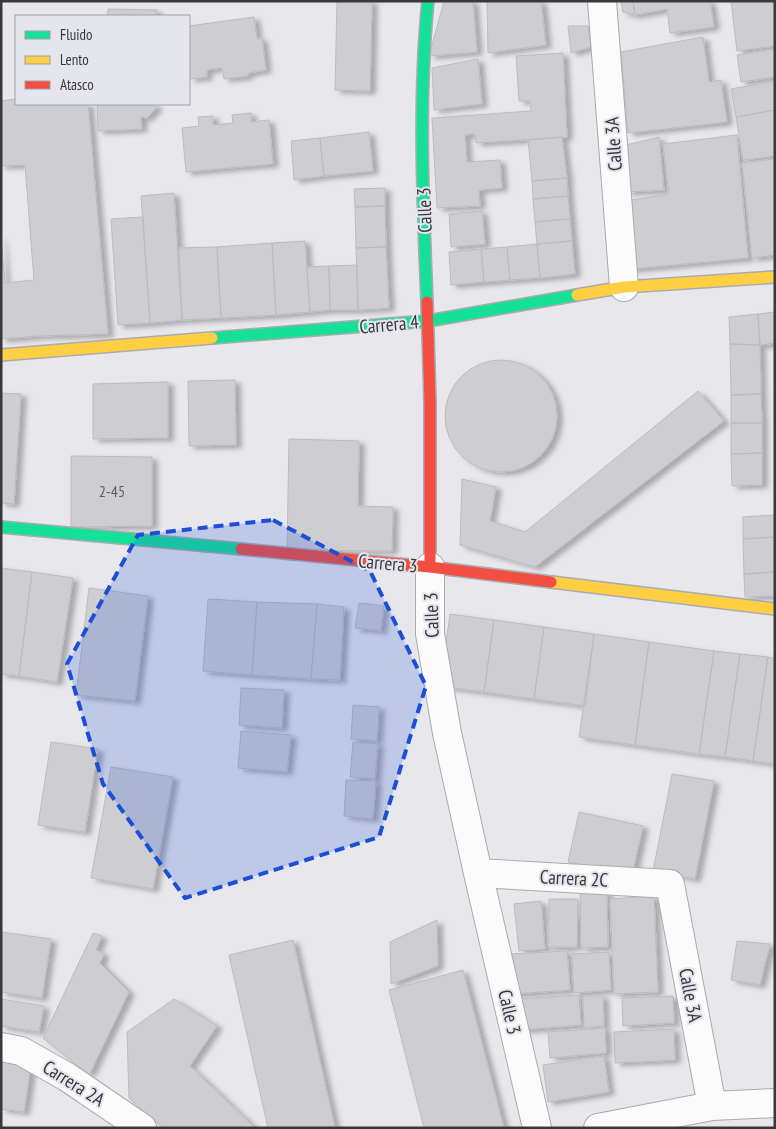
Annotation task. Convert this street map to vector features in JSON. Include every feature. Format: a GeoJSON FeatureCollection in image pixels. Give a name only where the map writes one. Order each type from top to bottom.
{"type":"FeatureCollection","features":[{"type":"Feature","properties":{"kind":"street","name":"Calle 3"},"geometry":{"type":"LineString","coordinates":[[428,1],[423,42],[422,151],[428,321],[430,634],[447,733],[538,1128]]}},
{"type":"Feature","properties":{"kind":"street","name":"Calle 3A"},"geometry":{"type":"LineString","coordinates":[[602,1],[624,287]]}},
{"type":"Feature","properties":{"kind":"street","name":"Carrera 4"},"geometry":{"type":"LineString","coordinates":[[1,355],[428,321],[624,287],[775,277]]}},
{"type":"Feature","properties":{"kind":"street","name":"Carrera 3"},"geometry":{"type":"LineString","coordinates":[[1,527],[430,568],[775,609]]}},
{"type":"Feature","properties":{"kind":"street","name":"Carrera 2C"},"geometry":{"type":"LineString","coordinates":[[478,873],[670,884]]}},
{"type":"Feature","properties":{"kind":"street","name":"Calle 3A"},"geometry":{"type":"LineString","coordinates":[[670,884],[712,1106]]}},
{"type":"Feature","properties":{"kind":"street","name":"Carrera 2A"},"geometry":{"type":"LineString","coordinates":[[1,1047],[21,1051],[67,1076],[142,1128]]}},
{"type":"Feature","properties":{"kind":"street"},"geometry":{"type":"LineString","coordinates":[[598,1128],[712,1106],[775,1103]]}},
{"type":"Feature","properties":{"kind":"highlighted area"},"geometry":{"type":"Polygon","coordinates":[[[273,520],[370,571],[426,686],[379,837],[185,898],[103,784],[67,664],[138,535],[273,520]]]}},
{"type":"Feature","properties":{"kind":"building"},"geometry":{"type":"Polygon","coordinates":[[[337,1],[372,1],[370,91],[335,90],[337,1]]]}},
{"type":"Feature","properties":{"kind":"building"},"geometry":{"type":"Polygon","coordinates":[[[444,1],[473,1],[477,52],[429,56],[444,1]]]}},
{"type":"Feature","properties":{"kind":"building"},"geometry":{"type":"Polygon","coordinates":[[[487,1],[541,1],[546,45],[488,53],[487,1]]]}},
{"type":"Feature","properties":{"kind":"building"},"geometry":{"type":"Polygon","coordinates":[[[621,1],[633,1],[635,15],[623,12],[621,1]]]}},
{"type":"Feature","properties":{"kind":"building"},"geometry":{"type":"Polygon","coordinates":[[[633,1],[710,1],[714,27],[670,33],[667,9],[635,15],[633,1]]]}},
{"type":"Feature","properties":{"kind":"building"},"geometry":{"type":"Polygon","coordinates":[[[731,1],[775,1],[775,46],[737,51],[731,1]]]}},
{"type":"Feature","properties":{"kind":"building"},"geometry":{"type":"Polygon","coordinates":[[[108,9],[157,10],[156,15],[107,15],[108,9]]]}},
{"type":"Feature","properties":{"kind":"building"},"geometry":{"type":"Polygon","coordinates":[[[254,17],[257,39],[262,38],[266,70],[248,73],[248,76],[224,79],[222,68],[207,70],[207,77],[190,79],[190,26],[254,17]]]}},
{"type":"Feature","properties":{"kind":"building"},"geometry":{"type":"Polygon","coordinates":[[[568,26],[588,26],[591,47],[571,53],[568,26]]]}},
{"type":"Feature","properties":{"kind":"building"},"geometry":{"type":"Polygon","coordinates":[[[703,37],[709,82],[721,80],[727,122],[628,133],[621,52],[703,37]]]}},
{"type":"Feature","properties":{"kind":"building"},"geometry":{"type":"Polygon","coordinates":[[[775,49],[775,77],[741,82],[737,55],[775,49]]]}},
{"type":"Feature","properties":{"kind":"building"},"geometry":{"type":"Polygon","coordinates":[[[563,53],[567,137],[476,143],[475,134],[465,135],[467,162],[500,160],[502,188],[479,190],[480,206],[437,208],[432,118],[531,111],[530,101],[519,101],[516,56],[563,53]]]}},
{"type":"Feature","properties":{"kind":"building"},"geometry":{"type":"Polygon","coordinates":[[[478,59],[482,104],[434,110],[432,68],[478,59]]]}},
{"type":"Feature","properties":{"kind":"building"},"geometry":{"type":"Polygon","coordinates":[[[775,81],[775,110],[736,117],[731,89],[775,81]]]}},
{"type":"Feature","properties":{"kind":"building"},"geometry":{"type":"Polygon","coordinates":[[[15,99],[15,105],[88,105],[108,334],[1,339],[1,237],[5,283],[34,280],[25,165],[1,166],[1,101],[15,99]]]}},
{"type":"Feature","properties":{"kind":"building"},"geometry":{"type":"Polygon","coordinates":[[[97,105],[155,105],[157,107],[147,118],[141,117],[142,129],[98,131],[97,105]]]}},
{"type":"Feature","properties":{"kind":"building"},"geometry":{"type":"Polygon","coordinates":[[[775,110],[775,156],[743,160],[736,117],[775,110]]]}},
{"type":"Feature","properties":{"kind":"building"},"geometry":{"type":"Polygon","coordinates":[[[251,113],[251,122],[269,120],[273,164],[186,172],[182,128],[199,126],[198,117],[213,116],[213,125],[233,123],[232,115],[251,113]]]}},
{"type":"Feature","properties":{"kind":"building"},"geometry":{"type":"Polygon","coordinates":[[[369,132],[373,171],[324,176],[320,138],[369,132]]]}},
{"type":"Feature","properties":{"kind":"building"},"geometry":{"type":"Polygon","coordinates":[[[737,135],[748,258],[631,269],[626,201],[669,194],[663,144],[737,135]]]}},
{"type":"Feature","properties":{"kind":"building"},"geometry":{"type":"Polygon","coordinates":[[[562,137],[567,178],[532,181],[528,140],[562,137]]]}},
{"type":"Feature","properties":{"kind":"building"},"geometry":{"type":"Polygon","coordinates":[[[659,137],[664,190],[627,192],[622,146],[659,137]]]}},
{"type":"Feature","properties":{"kind":"building"},"geometry":{"type":"Polygon","coordinates":[[[320,138],[324,176],[294,180],[291,141],[320,138]]]}},
{"type":"Feature","properties":{"kind":"building"},"geometry":{"type":"Polygon","coordinates":[[[775,159],[775,255],[752,258],[742,163],[775,159]]]}},
{"type":"Feature","properties":{"kind":"building"},"geometry":{"type":"Polygon","coordinates":[[[567,178],[568,196],[533,199],[532,181],[567,178]]]}},
{"type":"Feature","properties":{"kind":"building"},"geometry":{"type":"Polygon","coordinates":[[[385,188],[385,206],[355,207],[354,189],[385,188]]]}},
{"type":"Feature","properties":{"kind":"building"},"geometry":{"type":"Polygon","coordinates":[[[174,193],[182,320],[150,323],[141,196],[174,193]]]}},
{"type":"Feature","properties":{"kind":"building"},"geometry":{"type":"Polygon","coordinates":[[[568,196],[570,219],[535,222],[533,199],[568,196]]]}},
{"type":"Feature","properties":{"kind":"building"},"geometry":{"type":"Polygon","coordinates":[[[385,206],[386,247],[356,248],[355,207],[385,206]]]}},
{"type":"Feature","properties":{"kind":"building"},"geometry":{"type":"Polygon","coordinates":[[[482,211],[485,244],[451,247],[449,214],[482,211]]]}},
{"type":"Feature","properties":{"kind":"building"},"geometry":{"type":"Polygon","coordinates":[[[143,217],[150,323],[118,325],[111,219],[143,217]]]}},
{"type":"Feature","properties":{"kind":"building"},"geometry":{"type":"Polygon","coordinates":[[[570,219],[572,241],[537,244],[535,222],[570,219]]]}},
{"type":"Feature","properties":{"kind":"building"},"geometry":{"type":"Polygon","coordinates":[[[305,241],[310,312],[276,315],[272,243],[305,241]]]}},
{"type":"Feature","properties":{"kind":"building"},"geometry":{"type":"Polygon","coordinates":[[[572,241],[575,274],[540,278],[537,244],[572,241]]]}},
{"type":"Feature","properties":{"kind":"building"},"geometry":{"type":"Polygon","coordinates":[[[272,243],[276,315],[221,318],[217,247],[272,243]]]}},
{"type":"Feature","properties":{"kind":"building"},"geometry":{"type":"Polygon","coordinates":[[[537,244],[540,278],[510,280],[507,247],[537,244]]]}},
{"type":"Feature","properties":{"kind":"building"},"geometry":{"type":"Polygon","coordinates":[[[217,247],[221,318],[182,320],[179,248],[217,247]]]}},
{"type":"Feature","properties":{"kind":"building"},"geometry":{"type":"Polygon","coordinates":[[[386,247],[389,308],[358,310],[356,248],[386,247]]]}},
{"type":"Feature","properties":{"kind":"building"},"geometry":{"type":"Polygon","coordinates":[[[507,247],[510,280],[484,282],[481,249],[507,247]]]}},
{"type":"Feature","properties":{"kind":"building"},"geometry":{"type":"Polygon","coordinates":[[[481,249],[484,282],[451,285],[449,252],[481,249]]]}},
{"type":"Feature","properties":{"kind":"building"},"geometry":{"type":"Polygon","coordinates":[[[357,265],[358,310],[330,310],[329,266],[357,265]]]}},
{"type":"Feature","properties":{"kind":"building"},"geometry":{"type":"Polygon","coordinates":[[[329,266],[330,310],[310,312],[307,267],[329,266]]]}},
{"type":"Feature","properties":{"kind":"building"},"geometry":{"type":"Polygon","coordinates":[[[775,312],[775,343],[760,345],[758,314],[775,312]]]}},
{"type":"Feature","properties":{"kind":"building"},"geometry":{"type":"Polygon","coordinates":[[[758,314],[760,345],[730,344],[729,317],[758,314]]]}},
{"type":"Feature","properties":{"kind":"building"},"geometry":{"type":"Polygon","coordinates":[[[730,344],[760,345],[761,394],[731,395],[730,344]]]}},
{"type":"Feature","properties":{"kind":"building"},"geometry":{"type":"Polygon","coordinates":[[[501,360],[522,364],[541,376],[553,395],[557,416],[553,437],[541,456],[522,468],[501,472],[480,468],[461,456],[449,437],[445,416],[449,395],[461,376],[480,364],[501,360]]]}},
{"type":"Feature","properties":{"kind":"building"},"geometry":{"type":"Polygon","coordinates":[[[235,380],[236,445],[189,446],[188,381],[235,380]]]}},
{"type":"Feature","properties":{"kind":"building"},"geometry":{"type":"Polygon","coordinates":[[[168,382],[168,438],[93,439],[93,384],[168,382]]]}},
{"type":"Feature","properties":{"kind":"building"},"geometry":{"type":"Polygon","coordinates":[[[698,391],[724,421],[535,567],[460,545],[462,479],[496,487],[490,521],[525,532],[698,391]]]}},
{"type":"Feature","properties":{"kind":"building"},"geometry":{"type":"Polygon","coordinates":[[[1,393],[21,394],[14,504],[1,503],[1,393]]]}},
{"type":"Feature","properties":{"kind":"building"},"geometry":{"type":"Polygon","coordinates":[[[761,394],[762,423],[731,423],[731,395],[761,394]]]}},
{"type":"Feature","properties":{"kind":"building"},"geometry":{"type":"Polygon","coordinates":[[[731,423],[762,423],[762,453],[731,454],[731,423]]]}},
{"type":"Feature","properties":{"kind":"building"},"geometry":{"type":"Polygon","coordinates":[[[289,439],[359,441],[358,506],[393,507],[392,551],[287,550],[289,439]]]}},
{"type":"Feature","properties":{"kind":"building"},"geometry":{"type":"Polygon","coordinates":[[[762,453],[762,485],[732,486],[731,454],[762,453]]]}},
{"type":"Feature","properties":{"kind":"building"},"geometry":{"type":"Polygon","coordinates":[[[71,456],[152,457],[152,526],[71,527],[71,456]]]}},
{"type":"Feature","properties":{"kind":"building"},"geometry":{"type":"Polygon","coordinates":[[[775,515],[775,537],[743,539],[743,517],[775,515]]]}},
{"type":"Feature","properties":{"kind":"building"},"geometry":{"type":"Polygon","coordinates":[[[775,537],[775,572],[744,574],[743,539],[775,537]]]}},
{"type":"Feature","properties":{"kind":"building"},"geometry":{"type":"Polygon","coordinates":[[[1,568],[32,572],[19,676],[1,674],[1,568]]]}},
{"type":"Feature","properties":{"kind":"building"},"geometry":{"type":"Polygon","coordinates":[[[32,572],[73,578],[57,682],[19,676],[32,572]]]}},
{"type":"Feature","properties":{"kind":"building"},"geometry":{"type":"Polygon","coordinates":[[[775,572],[775,596],[745,597],[744,574],[775,572]]]}},
{"type":"Feature","properties":{"kind":"building"},"geometry":{"type":"Polygon","coordinates":[[[89,588],[148,596],[135,701],[76,695],[89,588]]]}},
{"type":"Feature","properties":{"kind":"building"},"geometry":{"type":"Polygon","coordinates":[[[208,599],[257,602],[252,675],[203,671],[208,599]]]}},
{"type":"Feature","properties":{"kind":"building"},"geometry":{"type":"Polygon","coordinates":[[[257,602],[317,604],[311,679],[252,675],[257,602]]]}},
{"type":"Feature","properties":{"kind":"building"},"geometry":{"type":"Polygon","coordinates":[[[359,603],[384,606],[381,631],[355,628],[359,603]]]}},
{"type":"Feature","properties":{"kind":"building"},"geometry":{"type":"Polygon","coordinates":[[[317,604],[344,607],[340,680],[311,679],[317,604]]]}},
{"type":"Feature","properties":{"kind":"building"},"geometry":{"type":"Polygon","coordinates":[[[450,614],[494,620],[484,692],[440,686],[450,614]]]}},
{"type":"Feature","properties":{"kind":"building"},"geometry":{"type":"Polygon","coordinates":[[[494,620],[544,627],[534,699],[484,692],[494,620]]]}},
{"type":"Feature","properties":{"kind":"building"},"geometry":{"type":"Polygon","coordinates":[[[544,627],[594,634],[585,706],[534,699],[544,627]]]}},
{"type":"Feature","properties":{"kind":"building"},"geometry":{"type":"Polygon","coordinates":[[[594,634],[649,642],[635,745],[579,737],[594,634]]]}},
{"type":"Feature","properties":{"kind":"building"},"geometry":{"type":"Polygon","coordinates":[[[649,642],[714,651],[699,754],[635,745],[649,642]]]}},
{"type":"Feature","properties":{"kind":"building"},"geometry":{"type":"Polygon","coordinates":[[[714,651],[740,654],[725,757],[699,754],[714,651]]]}},
{"type":"Feature","properties":{"kind":"building"},"geometry":{"type":"Polygon","coordinates":[[[740,654],[768,657],[753,761],[725,757],[740,654]]]}},
{"type":"Feature","properties":{"kind":"building"},"geometry":{"type":"Polygon","coordinates":[[[768,657],[775,659],[775,764],[753,761],[768,657]]]}},
{"type":"Feature","properties":{"kind":"building"},"geometry":{"type":"Polygon","coordinates":[[[241,688],[284,690],[282,728],[239,725],[241,688]]]}},
{"type":"Feature","properties":{"kind":"building"},"geometry":{"type":"Polygon","coordinates":[[[353,705],[379,707],[377,741],[351,739],[353,705]]]}},
{"type":"Feature","properties":{"kind":"building"},"geometry":{"type":"Polygon","coordinates":[[[241,731],[291,735],[287,772],[238,768],[241,731]]]}},
{"type":"Feature","properties":{"kind":"building"},"geometry":{"type":"Polygon","coordinates":[[[51,742],[98,749],[85,832],[38,825],[51,742]]]}},
{"type":"Feature","properties":{"kind":"building"},"geometry":{"type":"Polygon","coordinates":[[[353,742],[378,744],[375,779],[350,777],[353,742]]]}},
{"type":"Feature","properties":{"kind":"building"},"geometry":{"type":"Polygon","coordinates":[[[111,767],[173,777],[153,889],[91,878],[111,767]]]}},
{"type":"Feature","properties":{"kind":"building"},"geometry":{"type":"Polygon","coordinates":[[[672,774],[714,781],[695,879],[653,871],[672,774]]]}},
{"type":"Feature","properties":{"kind":"building"},"geometry":{"type":"Polygon","coordinates":[[[346,780],[376,781],[373,819],[344,816],[346,780]]]}},
{"type":"Feature","properties":{"kind":"building"},"geometry":{"type":"Polygon","coordinates":[[[579,812],[643,826],[632,875],[568,862],[579,812]]]}},
{"type":"Feature","properties":{"kind":"building"},"geometry":{"type":"Polygon","coordinates":[[[607,891],[608,947],[581,948],[580,892],[607,891]]]}},
{"type":"Feature","properties":{"kind":"building"},"geometry":{"type":"Polygon","coordinates":[[[654,896],[658,992],[614,994],[610,899],[654,896]]]}},
{"type":"Feature","properties":{"kind":"building"},"geometry":{"type":"Polygon","coordinates":[[[549,899],[578,899],[577,947],[548,947],[549,899]]]}},
{"type":"Feature","properties":{"kind":"building"},"geometry":{"type":"Polygon","coordinates":[[[541,901],[545,949],[519,951],[514,904],[541,901]]]}},
{"type":"Feature","properties":{"kind":"building"},"geometry":{"type":"Polygon","coordinates":[[[437,920],[438,966],[391,984],[390,942],[437,920]]]}},
{"type":"Feature","properties":{"kind":"building"},"geometry":{"type":"Polygon","coordinates":[[[1,932],[51,939],[42,998],[1,992],[1,932]]]}},
{"type":"Feature","properties":{"kind":"building"},"geometry":{"type":"Polygon","coordinates":[[[93,933],[102,936],[96,950],[104,954],[100,963],[129,992],[89,1075],[43,1038],[93,933]]]}},
{"type":"Feature","properties":{"kind":"building"},"geometry":{"type":"Polygon","coordinates":[[[293,940],[335,1128],[268,1128],[229,955],[293,940]]]}},
{"type":"Feature","properties":{"kind":"building"},"geometry":{"type":"Polygon","coordinates":[[[737,941],[770,944],[760,985],[731,980],[737,941]]]}},
{"type":"Feature","properties":{"kind":"building"},"geometry":{"type":"Polygon","coordinates":[[[567,951],[570,990],[512,994],[510,954],[567,951]]]}},
{"type":"Feature","properties":{"kind":"building"},"geometry":{"type":"Polygon","coordinates":[[[609,952],[611,990],[574,993],[572,954],[609,952]]]}},
{"type":"Feature","properties":{"kind":"building"},"geometry":{"type":"Polygon","coordinates":[[[463,970],[504,1128],[424,1128],[389,990],[463,970]]]}},
{"type":"Feature","properties":{"kind":"building"},"geometry":{"type":"Polygon","coordinates":[[[579,995],[581,1025],[521,1030],[519,999],[579,995]]]}},
{"type":"Feature","properties":{"kind":"building"},"geometry":{"type":"Polygon","coordinates":[[[583,996],[603,996],[604,1026],[584,1028],[583,996]]]}},
{"type":"Feature","properties":{"kind":"building"},"geometry":{"type":"Polygon","coordinates":[[[673,996],[674,1023],[623,1026],[622,998],[673,996]]]}},
{"type":"Feature","properties":{"kind":"building"},"geometry":{"type":"Polygon","coordinates":[[[1,999],[44,1006],[39,1032],[1,1026],[1,999]]]}},
{"type":"Feature","properties":{"kind":"building"},"geometry":{"type":"Polygon","coordinates":[[[174,999],[217,1026],[190,1066],[253,1126],[251,1128],[165,1128],[129,1098],[127,1032],[174,999]]]}},
{"type":"Feature","properties":{"kind":"building"},"geometry":{"type":"Polygon","coordinates":[[[605,1028],[606,1053],[550,1058],[548,1032],[605,1028]]]}},
{"type":"Feature","properties":{"kind":"building"},"geometry":{"type":"Polygon","coordinates":[[[674,1029],[675,1060],[615,1063],[614,1032],[674,1029]]]}},
{"type":"Feature","properties":{"kind":"building"},"geometry":{"type":"Polygon","coordinates":[[[604,1056],[609,1092],[548,1102],[543,1065],[604,1056]]]}},
{"type":"Feature","properties":{"kind":"building"},"geometry":{"type":"Polygon","coordinates":[[[1,1061],[31,1065],[24,1112],[1,1109],[1,1061]]]}},
{"type":"Feature","properties":{"kind":"traffic: fast"},"geometry":{"type":"LineString","coordinates":[[427,302],[422,114],[428,1]]}},
{"type":"Feature","properties":{"kind":"traffic: fast"},"geometry":{"type":"LineString","coordinates":[[212,338],[428,321],[577,295]]}},
{"type":"Feature","properties":{"kind":"traffic: fast"},"geometry":{"type":"LineString","coordinates":[[1,527],[241,549]]}},
{"type":"Feature","properties":{"kind":"traffic: slow"},"geometry":{"type":"LineString","coordinates":[[577,295],[624,287],[775,277]]}},
{"type":"Feature","properties":{"kind":"traffic: slow"},"geometry":{"type":"LineString","coordinates":[[1,355],[212,338]]}},
{"type":"Feature","properties":{"kind":"traffic: slow"},"geometry":{"type":"LineString","coordinates":[[551,582],[775,609]]}},
{"type":"Feature","properties":{"kind":"traffic: jam"},"geometry":{"type":"LineString","coordinates":[[427,302],[430,402],[430,567]]}},
{"type":"Feature","properties":{"kind":"traffic: jam"},"geometry":{"type":"LineString","coordinates":[[241,549],[430,567],[551,582]]}}]}
